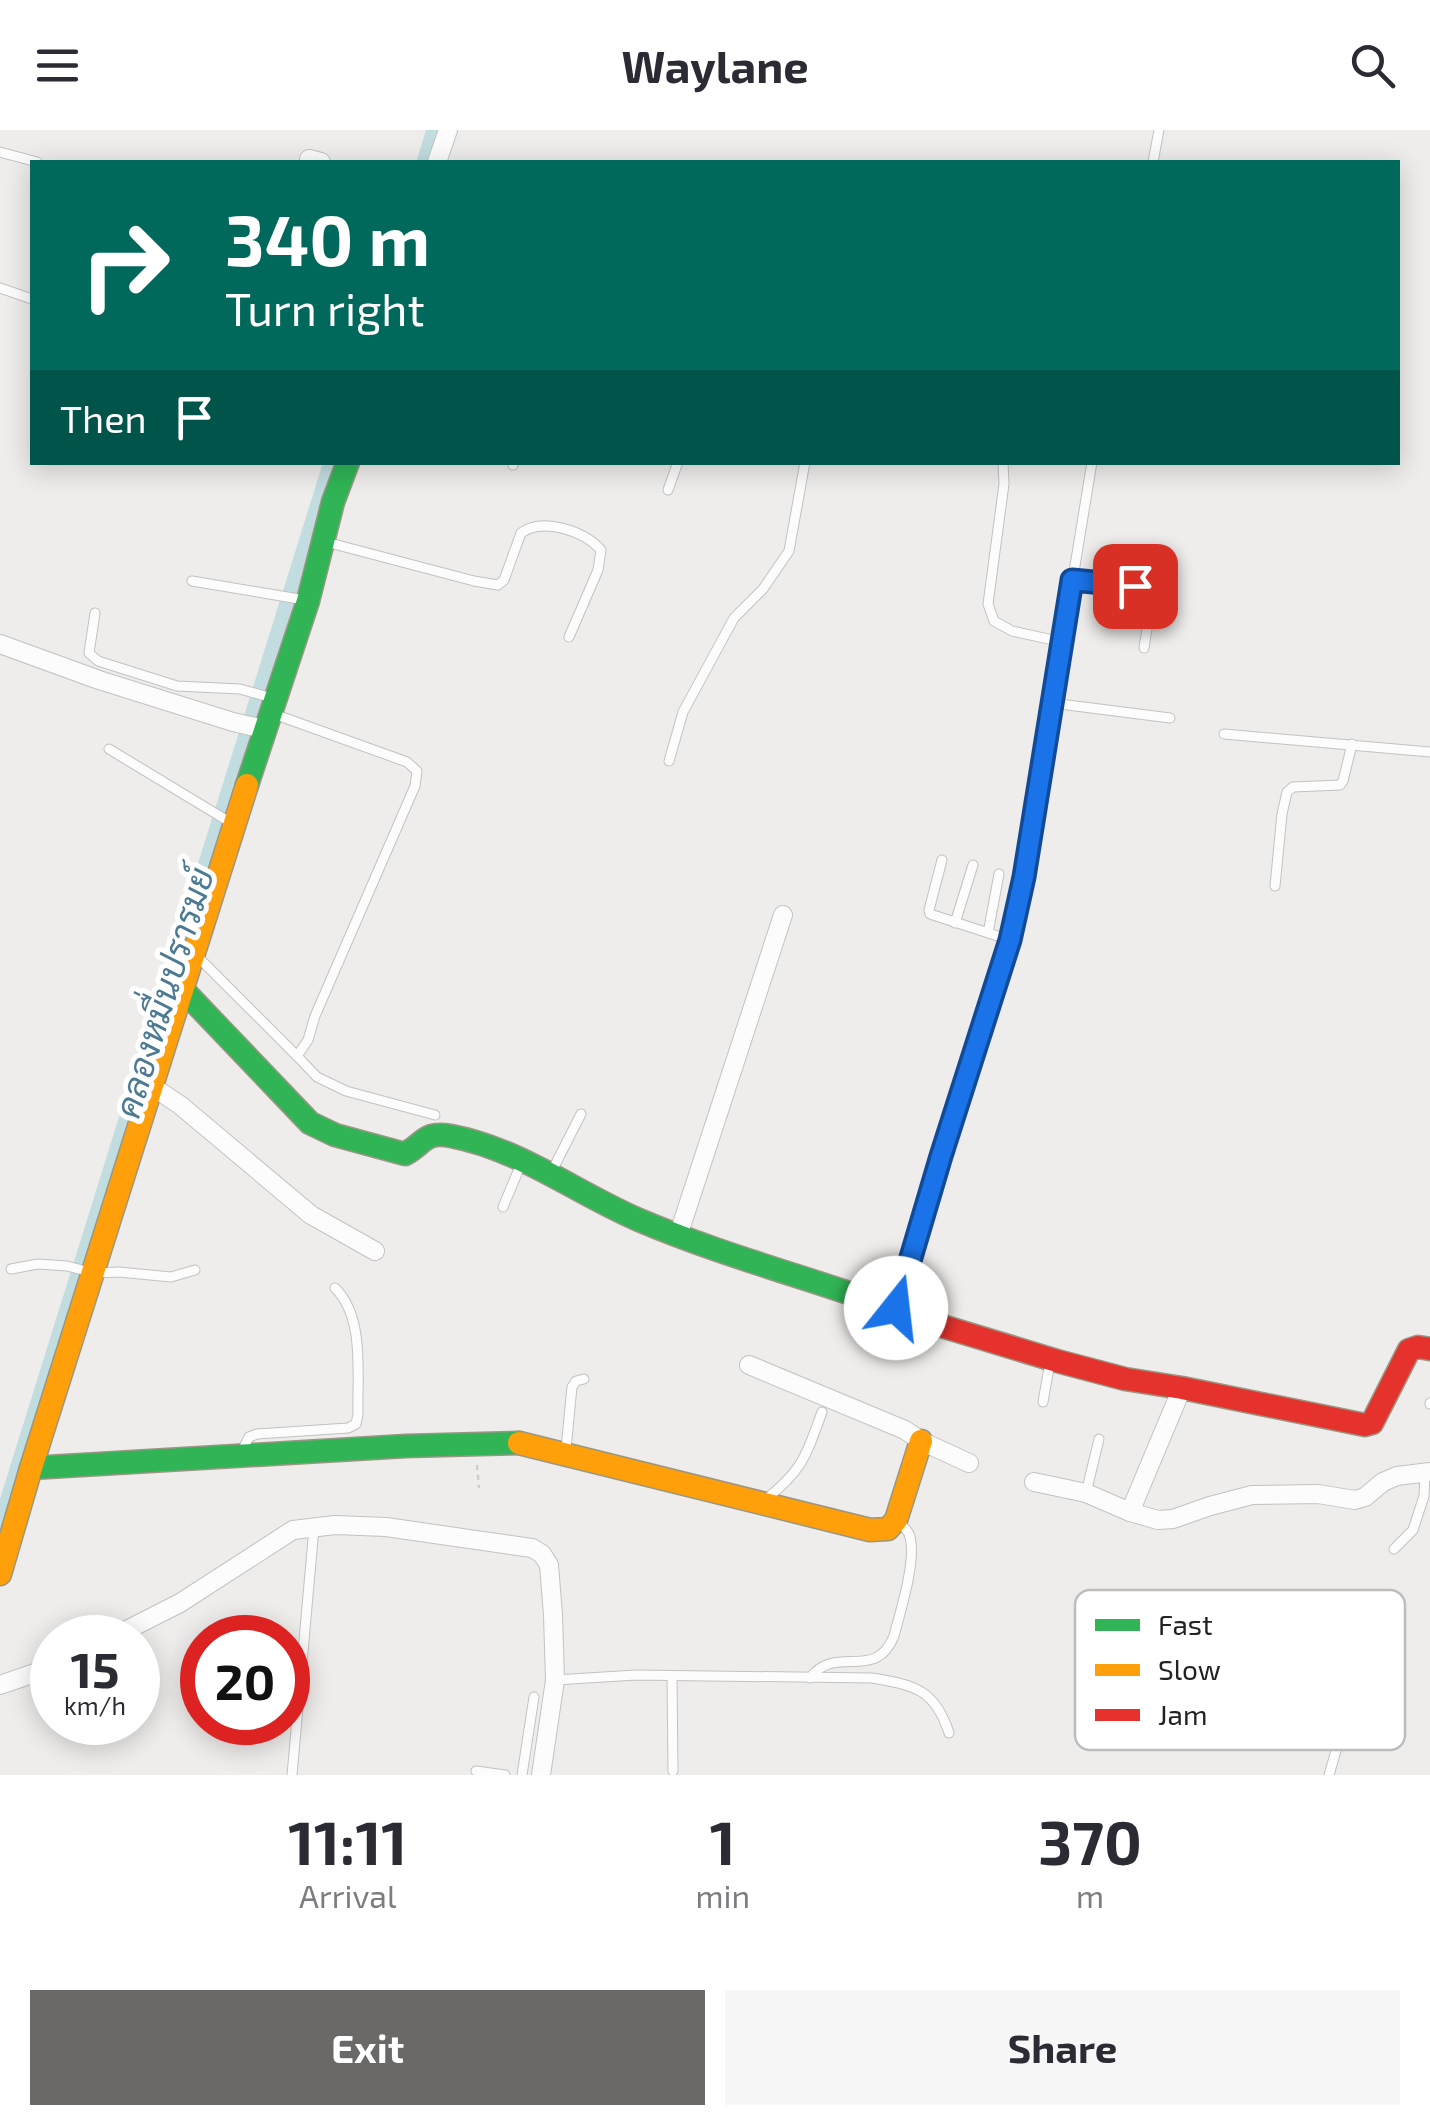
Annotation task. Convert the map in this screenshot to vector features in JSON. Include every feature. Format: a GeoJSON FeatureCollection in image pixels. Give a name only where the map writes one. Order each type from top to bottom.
{"type":"FeatureCollection","features":[{"type":"Feature","properties":{"kind":"street"},"geometry":{"type":"LineString","coordinates":[[438,160],[448,130]]}},
{"type":"Feature","properties":{"kind":"street"},"geometry":{"type":"LineString","coordinates":[[2,1559],[308,601],[322,541],[347,465]]}},
{"type":"Feature","properties":{"kind":"street"},"geometry":{"type":"LineString","coordinates":[[0,644],[233,722],[270,713]]}},
{"type":"Feature","properties":{"kind":"street"},"geometry":{"type":"LineString","coordinates":[[678,1236],[783,915]]}},
{"type":"Feature","properties":{"kind":"street"},"geometry":{"type":"LineString","coordinates":[[183,990],[310,1123],[336,1135],[393,1152],[410,1152],[426,1136],[448,1135],[473,1141],[551,1173],[634,1218],[678,1236],[1051,1360],[1125,1379],[1365,1425],[1376,1418],[1408,1350],[1430,1349]]}},
{"type":"Feature","properties":{"kind":"street"},"geometry":{"type":"LineString","coordinates":[[153,1087],[310,1214],[375,1251]]}},
{"type":"Feature","properties":{"kind":"street"},"geometry":{"type":"LineString","coordinates":[[749,1364],[906,1430],[969,1463]]}},
{"type":"Feature","properties":{"kind":"street"},"geometry":{"type":"LineString","coordinates":[[1130,1512],[1182,1388]]}},
{"type":"Feature","properties":{"kind":"street"},"geometry":{"type":"LineString","coordinates":[[31,1468],[475,1443],[529,1444],[870,1530],[888,1530],[896,1520],[921,1440]]}},
{"type":"Feature","properties":{"kind":"street"},"geometry":{"type":"LineString","coordinates":[[1034,1482],[1086,1492],[1130,1512],[1173,1520],[1252,1495],[1318,1494],[1355,1500],[1397,1476],[1427,1472]]}},
{"type":"Feature","properties":{"kind":"street"},"geometry":{"type":"LineString","coordinates":[[155,1615],[294,1530],[314,1526],[386,1527],[532,1548],[549,1565],[553,1615],[555,1680],[541,1775]]}},
{"type":"Feature","properties":{"kind":"street"},"geometry":{"type":"LineString","coordinates":[[0,1685],[30,1675]]}},
{"type":"Feature","properties":{"kind":"lane"},"geometry":{"type":"LineString","coordinates":[[1152,160],[1159,130]]}},
{"type":"Feature","properties":{"kind":"lane"},"geometry":{"type":"LineString","coordinates":[[0,152],[30,160]]}},
{"type":"Feature","properties":{"kind":"lane"},"geometry":{"type":"LineString","coordinates":[[0,288],[30,298]]}},
{"type":"Feature","properties":{"kind":"lane"},"geometry":{"type":"LineString","coordinates":[[668,490],[677,465]]}},
{"type":"Feature","properties":{"kind":"lane"},"geometry":{"type":"LineString","coordinates":[[669,762],[683,712],[724,634],[790,551],[804,465]]}},
{"type":"Feature","properties":{"kind":"lane"},"geometry":{"type":"LineString","coordinates":[[1003,465],[988,604],[994,621],[1012,631],[1062,642]]}},
{"type":"Feature","properties":{"kind":"lane"},"geometry":{"type":"LineString","coordinates":[[896,1308],[1010,940],[1024,877],[1091,465]]}},
{"type":"Feature","properties":{"kind":"lane"},"geometry":{"type":"LineString","coordinates":[[322,541],[498,584],[504,580],[526,528],[568,530],[594,542],[601,550],[598,570],[569,637]]}},
{"type":"Feature","properties":{"kind":"lane"},"geometry":{"type":"LineString","coordinates":[[1072,580],[1135,586],[1151,592],[1144,648]]}},
{"type":"Feature","properties":{"kind":"lane"},"geometry":{"type":"LineString","coordinates":[[192,581],[308,601]]}},
{"type":"Feature","properties":{"kind":"lane"},"geometry":{"type":"LineString","coordinates":[[95,613],[89,653],[98,661],[177,686],[240,689],[270,713],[407,762],[417,770],[415,786],[314,1016],[308,1040],[297,1056]]}},
{"type":"Feature","properties":{"kind":"lane"},"geometry":{"type":"LineString","coordinates":[[1052,703],[1170,718]]}},
{"type":"Feature","properties":{"kind":"lane"},"geometry":{"type":"LineString","coordinates":[[1224,734],[1430,752]]}},
{"type":"Feature","properties":{"kind":"lane"},"geometry":{"type":"LineString","coordinates":[[1275,886],[1287,792],[1293,787],[1340,786],[1352,744]]}},
{"type":"Feature","properties":{"kind":"lane"},"geometry":{"type":"LineString","coordinates":[[109,750],[236,825]]}},
{"type":"Feature","properties":{"kind":"lane"},"geometry":{"type":"LineString","coordinates":[[942,860],[929,913],[1010,940]]}},
{"type":"Feature","properties":{"kind":"lane"},"geometry":{"type":"LineString","coordinates":[[955,923],[973,864]]}},
{"type":"Feature","properties":{"kind":"lane"},"geometry":{"type":"LineString","coordinates":[[988,933],[999,874]]}},
{"type":"Feature","properties":{"kind":"lane"},"geometry":{"type":"LineString","coordinates":[[195,954],[317,1077],[346,1091],[435,1115]]}},
{"type":"Feature","properties":{"kind":"lane"},"geometry":{"type":"LineString","coordinates":[[551,1173],[581,1114]]}},
{"type":"Feature","properties":{"kind":"lane"},"geometry":{"type":"LineString","coordinates":[[503,1207],[522,1162]]}},
{"type":"Feature","properties":{"kind":"lane"},"geometry":{"type":"LineString","coordinates":[[11,1269],[38,1264],[94,1273],[171,1277],[195,1270]]}},
{"type":"Feature","properties":{"kind":"lane"},"geometry":{"type":"LineString","coordinates":[[240,1455],[249,1437],[257,1434],[348,1428],[356,1424],[356,1329],[345,1297],[335,1288]]}},
{"type":"Feature","properties":{"kind":"lane"},"geometry":{"type":"LineString","coordinates":[[1042,1402],[1051,1360]]}},
{"type":"Feature","properties":{"kind":"lane"},"geometry":{"type":"LineString","coordinates":[[566,1453],[572,1386],[584,1379]]}},
{"type":"Feature","properties":{"kind":"lane"},"geometry":{"type":"LineString","coordinates":[[762,1502],[798,1471],[822,1412]]}},
{"type":"Feature","properties":{"kind":"lane"},"geometry":{"type":"LineString","coordinates":[[1086,1492],[1099,1439]]}},
{"type":"Feature","properties":{"kind":"lane"},"geometry":{"type":"LineString","coordinates":[[1394,1549],[1413,1530],[1427,1472]]}},
{"type":"Feature","properties":{"kind":"lane"},"geometry":{"type":"LineString","coordinates":[[810,1678],[827,1663],[863,1663],[880,1658],[890,1648],[910,1560],[907,1530],[896,1520]]}},
{"type":"Feature","properties":{"kind":"lane"},"geometry":{"type":"LineString","coordinates":[[292,1775],[314,1526]]}},
{"type":"Feature","properties":{"kind":"lane"},"geometry":{"type":"LineString","coordinates":[[555,1680],[636,1675],[872,1678],[903,1683],[926,1693],[942,1713],[949,1733]]}},
{"type":"Feature","properties":{"kind":"lane"},"geometry":{"type":"LineString","coordinates":[[672,1676],[673,1771]]}},
{"type":"Feature","properties":{"kind":"lane"},"geometry":{"type":"LineString","coordinates":[[522,1775],[534,1698]]}},
{"type":"Feature","properties":{"kind":"lane"},"geometry":{"type":"LineString","coordinates":[[1330,1775],[1337,1750]]}},
{"type":"Feature","properties":{"kind":"lane"},"geometry":{"type":"LineString","coordinates":[[476,1771],[505,1775]]}},
{"type":"Feature","properties":{"kind":"path"},"geometry":{"type":"LineString","coordinates":[[475,1443],[479,1488]]}},
{"type":"Feature","properties":{"kind":"waterway","name":"คลองหมื่นปรารมย์"},"geometry":{"type":"LineString","coordinates":[[425,160],[434,130]]}},
{"type":"Feature","properties":{"kind":"waterway","name":"คลองหมื่นปรารมย์"},"geometry":{"type":"LineString","coordinates":[[0,1524],[330,465]]}},
{"type":"Feature","properties":{"kind":"traffic: fast"},"geometry":{"type":"LineString","coordinates":[[247,785],[308,601],[333,502],[347,465]]}},
{"type":"Feature","properties":{"kind":"traffic: fast"},"geometry":{"type":"LineString","coordinates":[[183,990],[310,1123],[335,1135],[405,1154],[435,1135],[476,1142],[524,1161],[675,1235],[935,1324]]}},
{"type":"Feature","properties":{"kind":"traffic: fast"},"geometry":{"type":"LineString","coordinates":[[31,1468],[519,1443]]}},
{"type":"Feature","properties":{"kind":"traffic: slow"},"geometry":{"type":"LineString","coordinates":[[0,1574],[247,785]]}},
{"type":"Feature","properties":{"kind":"traffic: slow"},"geometry":{"type":"LineString","coordinates":[[519,1443],[870,1530],[888,1529],[896,1520],[921,1441]]}},
{"type":"Feature","properties":{"kind":"traffic: jam"},"geometry":{"type":"LineString","coordinates":[[935,1324],[1125,1379],[1365,1425],[1372,1423],[1409,1350],[1430,1349]]}},
{"type":"Feature","properties":{"kind":"route"},"geometry":{"type":"LineString","coordinates":[[896,1308],[1010,940],[1024,877],[1072,580],[1135,586]]}}]}
